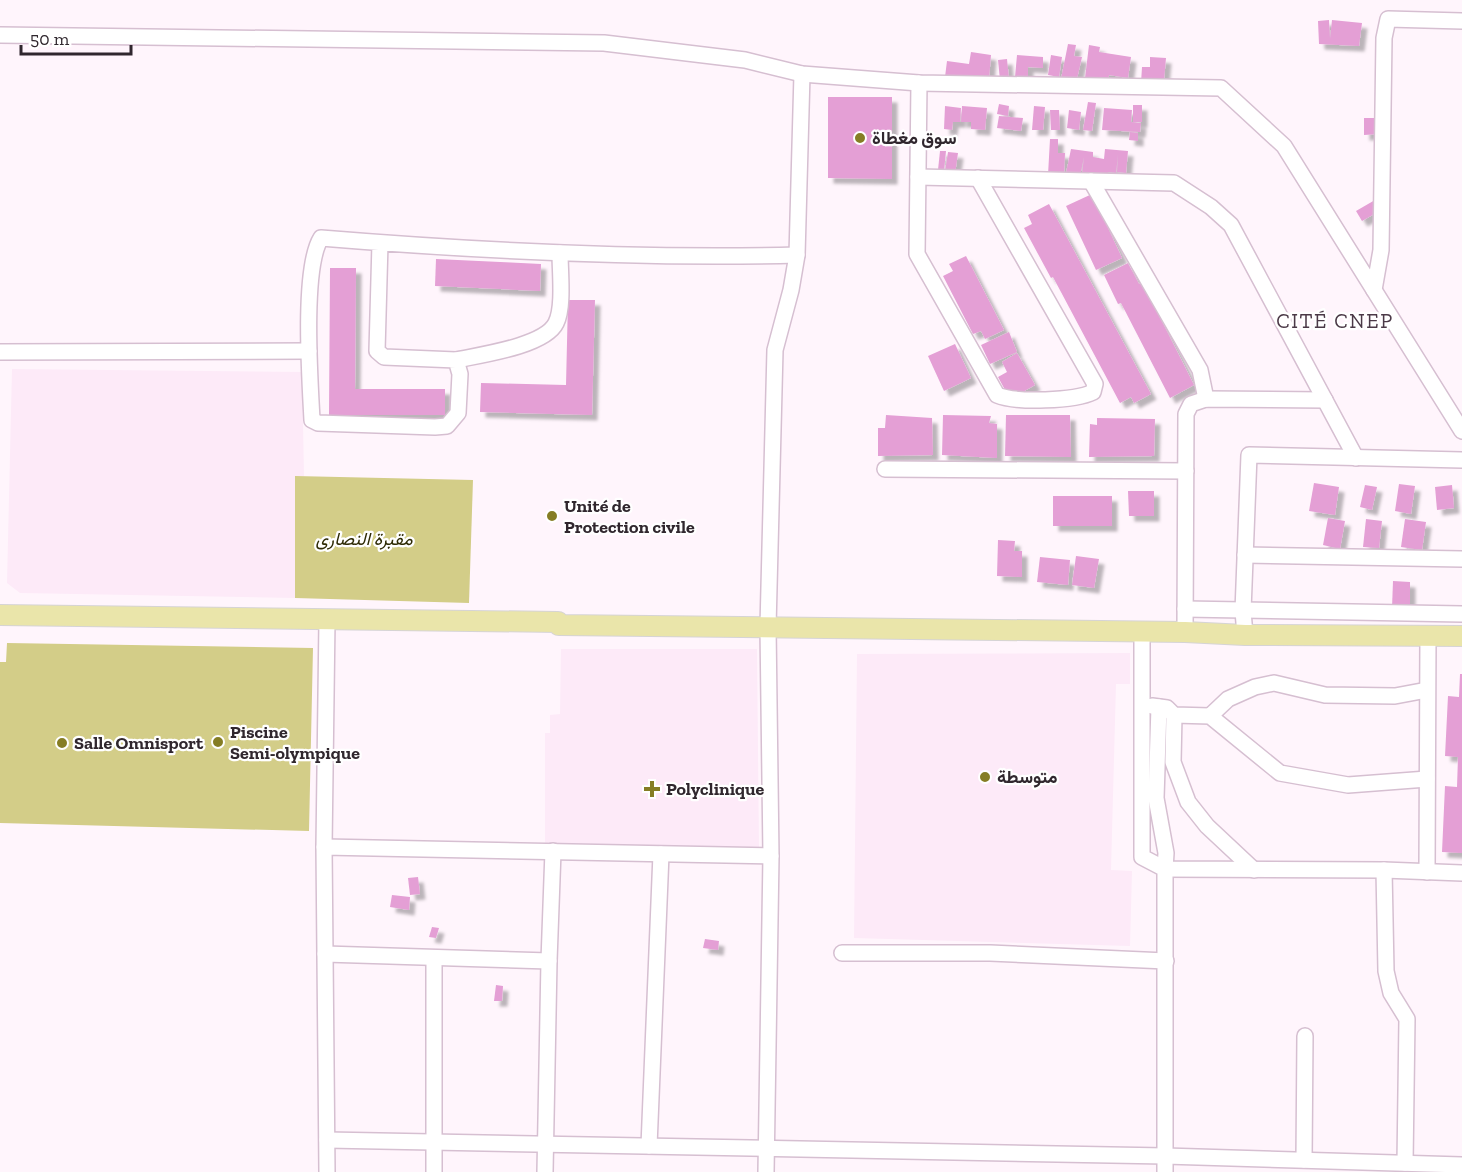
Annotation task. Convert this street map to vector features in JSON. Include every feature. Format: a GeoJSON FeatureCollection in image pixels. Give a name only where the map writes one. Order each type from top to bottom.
{"type":"FeatureCollection","features":[{"type":"Feature","properties":{"kind":"main road"},"geometry":{"type":"LineString","coordinates":[[0,615],[1185,632],[1245,635],[1462,636]]}},
{"type":"Feature","properties":{"kind":"street"},"geometry":{"type":"LineString","coordinates":[[1374,290],[1381,250],[1384,38],[1388,20],[1462,21]]}},
{"type":"Feature","properties":{"kind":"street"},"geometry":{"type":"LineString","coordinates":[[0,34],[604,43],[745,60],[802,74],[919,83],[1221,88],[1284,146],[1462,431]]}},
{"type":"Feature","properties":{"kind":"street"},"geometry":{"type":"LineString","coordinates":[[766,1172],[771,856],[768,627],[776,350],[791,290],[796,255],[802,74]]}},
{"type":"Feature","properties":{"kind":"street"},"geometry":{"type":"LineString","coordinates":[[919,83],[917,254],[998,395],[1008,399],[1072,398],[1093,392],[1095,384],[978,178]]}},
{"type":"Feature","properties":{"kind":"street"},"geometry":{"type":"LineString","coordinates":[[918,177],[1174,183],[1211,207],[1231,225],[1356,458]]}},
{"type":"Feature","properties":{"kind":"street"},"geometry":{"type":"LineString","coordinates":[[1091,181],[1200,370],[1206,399]]}},
{"type":"Feature","properties":{"kind":"street"},"geometry":{"type":"LineString","coordinates":[[456,360],[460,374],[458,413],[447,426],[318,423],[312,420],[309,351],[312,264],[316,245],[321,238],[560,253],[699,258],[796,255]]}},
{"type":"Feature","properties":{"kind":"street"},"geometry":{"type":"LineString","coordinates":[[380,243],[377,351],[384,357],[456,360],[521,345],[548,333],[556,323],[560,305],[560,253]]}},
{"type":"Feature","properties":{"kind":"street"},"geometry":{"type":"LineString","coordinates":[[0,352],[309,351]]}},
{"type":"Feature","properties":{"kind":"street"},"geometry":{"type":"LineString","coordinates":[[1185,632],[1186,414],[1191,404],[1206,399],[1325,400]]}},
{"type":"Feature","properties":{"kind":"street"},"geometry":{"type":"LineString","coordinates":[[1245,635],[1243,611],[1249,455],[1462,460]]}},
{"type":"Feature","properties":{"kind":"street"},"geometry":{"type":"LineString","coordinates":[[885,470],[1186,471]]}},
{"type":"Feature","properties":{"kind":"street"},"geometry":{"type":"LineString","coordinates":[[1245,555],[1462,560]]}},
{"type":"Feature","properties":{"kind":"street"},"geometry":{"type":"LineString","coordinates":[[1185,609],[1462,614]]}},
{"type":"Feature","properties":{"kind":"street"},"geometry":{"type":"LineString","coordinates":[[327,620],[324,846],[327,1172]]}},
{"type":"Feature","properties":{"kind":"street"},"geometry":{"type":"LineString","coordinates":[[1142,632],[1142,857],[1165,869],[1384,870],[1462,873]]}},
{"type":"Feature","properties":{"kind":"street"},"geometry":{"type":"LineString","coordinates":[[1427,872],[1428,635]]}},
{"type":"Feature","properties":{"kind":"street"},"geometry":{"type":"LineString","coordinates":[[1210,716],[1228,699],[1255,687],[1274,683],[1325,695],[1395,696],[1427,690]]}},
{"type":"Feature","properties":{"kind":"street"},"geometry":{"type":"LineString","coordinates":[[1142,704],[1167,708],[1174,715],[1210,716],[1280,773],[1348,785],[1427,779]]}},
{"type":"Feature","properties":{"kind":"street"},"geometry":{"type":"LineString","coordinates":[[1159,707],[1156,798],[1166,853],[1165,1172]]}},
{"type":"Feature","properties":{"kind":"street"},"geometry":{"type":"LineString","coordinates":[[1174,715],[1173,762],[1188,802],[1207,826],[1254,870]]}},
{"type":"Feature","properties":{"kind":"street"},"geometry":{"type":"LineString","coordinates":[[324,846],[771,856]]}},
{"type":"Feature","properties":{"kind":"street"},"geometry":{"type":"LineString","coordinates":[[545,1172],[553,851]]}},
{"type":"Feature","properties":{"kind":"street"},"geometry":{"type":"LineString","coordinates":[[649,1146],[661,854]]}},
{"type":"Feature","properties":{"kind":"street"},"geometry":{"type":"LineString","coordinates":[[1384,870],[1386,971],[1391,993],[1407,1019],[1405,1163]]}},
{"type":"Feature","properties":{"kind":"street"},"geometry":{"type":"LineString","coordinates":[[842,953],[990,952],[1166,961]]}},
{"type":"Feature","properties":{"kind":"street"},"geometry":{"type":"LineString","coordinates":[[325,954],[549,961]]}},
{"type":"Feature","properties":{"kind":"street"},"geometry":{"type":"LineString","coordinates":[[434,958],[434,1172]]}},
{"type":"Feature","properties":{"kind":"street"},"geometry":{"type":"LineString","coordinates":[[1304,1160],[1305,1036]]}},
{"type":"Feature","properties":{"kind":"street"},"geometry":{"type":"LineString","coordinates":[[327,1140],[1166,1156],[1304,1160],[1369,1167],[1405,1163],[1462,1165]]}},
{"type":"Feature","properties":{"kind":"shaded area"},"geometry":{"type":"Polygon","coordinates":[[[12,369],[302,372],[304,476],[295,477],[295,598],[20,593],[7,583],[12,369]]]}},
{"type":"Feature","properties":{"kind":"shaded area","name":"Polyclinique"},"geometry":{"type":"Polygon","coordinates":[[[561,649],[757,649],[759,848],[545,844],[545,733],[550,733],[550,715],[560,714],[561,649]]]}},
{"type":"Feature","properties":{"kind":"shaded area","name":"متوسطة"},"geometry":{"type":"Polygon","coordinates":[[[1130,653],[1130,684],[1116,684],[1111,870],[1132,871],[1130,946],[854,938],[857,654],[1130,653]]]}},
{"type":"Feature","properties":{"kind":"green space","name":"مقبرة النصارى"},"geometry":{"type":"Polygon","coordinates":[[[295,476],[473,480],[469,603],[295,598],[295,476]]]}},
{"type":"Feature","properties":{"kind":"green space"},"geometry":{"type":"Polygon","coordinates":[[[7,643],[313,648],[309,831],[0,823],[0,662],[6,662],[7,643]]]}},
{"type":"Feature","properties":{"kind":"building"},"geometry":{"type":"Polygon","coordinates":[[[1329,20],[1330,39],[1332,20],[1362,23],[1359,46],[1319,44],[1318,21],[1329,20]]]}},
{"type":"Feature","properties":{"kind":"building"},"geometry":{"type":"Polygon","coordinates":[[[1068,44],[1076,45],[1074,56],[1082,57],[1076,83],[1061,79],[1068,44]]]}},
{"type":"Feature","properties":{"kind":"building"},"geometry":{"type":"Polygon","coordinates":[[[1089,45],[1100,47],[1099,52],[1131,57],[1128,78],[1109,75],[1108,81],[1085,78],[1089,45]]]}},
{"type":"Feature","properties":{"kind":"building"},"geometry":{"type":"Polygon","coordinates":[[[971,52],[991,55],[989,79],[945,77],[947,61],[969,64],[971,52]]]}},
{"type":"Feature","properties":{"kind":"building"},"geometry":{"type":"Polygon","coordinates":[[[1017,55],[1043,57],[1043,68],[1028,67],[1028,78],[1015,77],[1017,55]]]}},
{"type":"Feature","properties":{"kind":"building"},"geometry":{"type":"Polygon","coordinates":[[[1051,55],[1062,57],[1059,77],[1048,75],[1051,55]]]}},
{"type":"Feature","properties":{"kind":"building"},"geometry":{"type":"Polygon","coordinates":[[[1150,57],[1166,58],[1164,80],[1152,79],[1152,84],[1141,83],[1142,67],[1150,67],[1150,57]]]}},
{"type":"Feature","properties":{"kind":"building"},"geometry":{"type":"Polygon","coordinates":[[[1007,59],[1009,79],[1000,80],[998,60],[1007,59]]]}},
{"type":"Feature","properties":{"kind":"building","name":"سوق مغطاة"},"geometry":{"type":"Polygon","coordinates":[[[828,97],[892,97],[892,179],[828,178],[828,97]]]}},
{"type":"Feature","properties":{"kind":"building"},"geometry":{"type":"Polygon","coordinates":[[[1088,102],[1096,103],[1092,131],[1083,130],[1088,102]]]}},
{"type":"Feature","properties":{"kind":"building"},"geometry":{"type":"Polygon","coordinates":[[[999,104],[1009,106],[1008,116],[997,114],[999,104]]]}},
{"type":"Feature","properties":{"kind":"building"},"geometry":{"type":"Polygon","coordinates":[[[1133,105],[1142,105],[1142,122],[1133,122],[1133,105]]]}},
{"type":"Feature","properties":{"kind":"building"},"geometry":{"type":"Polygon","coordinates":[[[945,106],[961,108],[960,122],[953,122],[952,130],[944,129],[945,106]]]}},
{"type":"Feature","properties":{"kind":"building"},"geometry":{"type":"Polygon","coordinates":[[[962,106],[987,108],[985,130],[971,129],[971,122],[961,122],[962,106]]]}},
{"type":"Feature","properties":{"kind":"building"},"geometry":{"type":"Polygon","coordinates":[[[1034,106],[1045,107],[1043,130],[1032,130],[1034,106]]]}},
{"type":"Feature","properties":{"kind":"building"},"geometry":{"type":"Polygon","coordinates":[[[1104,108],[1132,110],[1131,122],[1141,123],[1140,132],[1102,130],[1104,108]]]}},
{"type":"Feature","properties":{"kind":"building"},"geometry":{"type":"Polygon","coordinates":[[[1050,110],[1059,110],[1060,130],[1051,130],[1050,110]]]}},
{"type":"Feature","properties":{"kind":"building"},"geometry":{"type":"Polygon","coordinates":[[[1069,110],[1081,112],[1079,130],[1067,128],[1069,110]]]}},
{"type":"Feature","properties":{"kind":"building"},"geometry":{"type":"Polygon","coordinates":[[[999,116],[1023,118],[1021,131],[997,128],[999,116]]]}},
{"type":"Feature","properties":{"kind":"building"},"geometry":{"type":"Polygon","coordinates":[[[1364,118],[1379,118],[1379,134],[1364,135],[1364,118]]]}},
{"type":"Feature","properties":{"kind":"building"},"geometry":{"type":"Polygon","coordinates":[[[1130,132],[1138,133],[1138,141],[1129,140],[1130,132]]]}},
{"type":"Feature","properties":{"kind":"building"},"geometry":{"type":"Polygon","coordinates":[[[1050,139],[1058,139],[1058,153],[1065,153],[1064,175],[1048,175],[1050,139]]]}},
{"type":"Feature","properties":{"kind":"building"},"geometry":{"type":"Polygon","coordinates":[[[1071,149],[1093,152],[1093,157],[1104,159],[1105,149],[1128,151],[1126,173],[1117,172],[1118,155],[1116,173],[1108,172],[1107,177],[1082,174],[1084,157],[1080,176],[1066,173],[1071,149]]]}},
{"type":"Feature","properties":{"kind":"building"},"geometry":{"type":"Polygon","coordinates":[[[940,151],[946,151],[944,171],[938,170],[940,151]]]}},
{"type":"Feature","properties":{"kind":"building"},"geometry":{"type":"Polygon","coordinates":[[[948,152],[958,153],[955,174],[945,172],[948,152]]]}},
{"type":"Feature","properties":{"kind":"building"},"geometry":{"type":"Polygon","coordinates":[[[1092,194],[1122,258],[1096,270],[1066,206],[1092,194]]]}},
{"type":"Feature","properties":{"kind":"building"},"geometry":{"type":"Polygon","coordinates":[[[1375,200],[1381,210],[1362,221],[1356,211],[1375,200]]]}},
{"type":"Feature","properties":{"kind":"building"},"geometry":{"type":"Polygon","coordinates":[[[1049,204],[1151,394],[1134,403],[1131,397],[1120,403],[1053,277],[1051,278],[1024,228],[1032,224],[1028,215],[1049,204]]]}},
{"type":"Feature","properties":{"kind":"building"},"geometry":{"type":"Polygon","coordinates":[[[966,256],[1004,330],[985,339],[981,331],[973,334],[943,276],[953,271],[949,264],[966,256]]]}},
{"type":"Feature","properties":{"kind":"building"},"geometry":{"type":"Polygon","coordinates":[[[436,259],[541,264],[540,291],[435,286],[436,259]]]}},
{"type":"Feature","properties":{"kind":"building"},"geometry":{"type":"Polygon","coordinates":[[[1128,263],[1139,284],[1142,282],[1194,385],[1170,398],[1104,275],[1128,263]]]}},
{"type":"Feature","properties":{"kind":"building"},"geometry":{"type":"Polygon","coordinates":[[[330,268],[356,268],[355,389],[445,389],[445,415],[329,415],[330,268]]]}},
{"type":"Feature","properties":{"kind":"building"},"geometry":{"type":"Polygon","coordinates":[[[568,300],[595,300],[592,415],[480,412],[481,383],[566,385],[568,300]]]}},
{"type":"Feature","properties":{"kind":"building"},"geometry":{"type":"Polygon","coordinates":[[[1009,332],[1017,352],[990,364],[981,345],[1009,332]]]}},
{"type":"Feature","properties":{"kind":"building"},"geometry":{"type":"Polygon","coordinates":[[[955,344],[971,378],[944,391],[928,356],[955,344]]]}},
{"type":"Feature","properties":{"kind":"building"},"geometry":{"type":"Polygon","coordinates":[[[1017,353],[1035,385],[1010,399],[998,377],[1007,372],[1002,362],[1017,353]]]}},
{"type":"Feature","properties":{"kind":"building"},"geometry":{"type":"Polygon","coordinates":[[[886,415],[932,418],[933,455],[878,456],[878,428],[885,428],[886,415]]]}},
{"type":"Feature","properties":{"kind":"building"},"geometry":{"type":"Polygon","coordinates":[[[943,415],[991,416],[989,423],[997,424],[997,458],[942,455],[943,415]]]}},
{"type":"Feature","properties":{"kind":"building"},"geometry":{"type":"Polygon","coordinates":[[[1006,415],[1070,415],[1071,457],[1005,456],[1006,415]]]}},
{"type":"Feature","properties":{"kind":"building"},"geometry":{"type":"Polygon","coordinates":[[[1097,418],[1155,419],[1154,456],[1089,457],[1090,424],[1097,425],[1097,418]]]}},
{"type":"Feature","properties":{"kind":"building"},"geometry":{"type":"Polygon","coordinates":[[[1314,483],[1339,487],[1335,515],[1309,511],[1314,483]]]}},
{"type":"Feature","properties":{"kind":"building"},"geometry":{"type":"Polygon","coordinates":[[[1399,484],[1415,486],[1411,514],[1395,511],[1399,484]]]}},
{"type":"Feature","properties":{"kind":"building"},"geometry":{"type":"Polygon","coordinates":[[[1365,485],[1377,487],[1372,510],[1360,507],[1365,485]]]}},
{"type":"Feature","properties":{"kind":"building"},"geometry":{"type":"Polygon","coordinates":[[[1452,485],[1454,508],[1437,510],[1435,487],[1452,485]]]}},
{"type":"Feature","properties":{"kind":"building"},"geometry":{"type":"Polygon","coordinates":[[[1128,491],[1154,491],[1154,516],[1129,516],[1128,491]]]}},
{"type":"Feature","properties":{"kind":"building"},"geometry":{"type":"Polygon","coordinates":[[[1053,496],[1112,496],[1112,526],[1053,526],[1053,496]]]}},
{"type":"Feature","properties":{"kind":"building"},"geometry":{"type":"Polygon","coordinates":[[[1328,518],[1345,521],[1340,549],[1323,545],[1328,518]]]}},
{"type":"Feature","properties":{"kind":"building"},"geometry":{"type":"Polygon","coordinates":[[[1366,519],[1382,521],[1379,548],[1363,547],[1366,519]]]}},
{"type":"Feature","properties":{"kind":"building"},"geometry":{"type":"Polygon","coordinates":[[[1405,519],[1426,522],[1422,550],[1401,547],[1405,519]]]}},
{"type":"Feature","properties":{"kind":"building"},"geometry":{"type":"Polygon","coordinates":[[[998,540],[1015,541],[1014,551],[1022,551],[1022,577],[997,576],[998,540]]]}},
{"type":"Feature","properties":{"kind":"building"},"geometry":{"type":"Polygon","coordinates":[[[1076,556],[1099,559],[1094,588],[1072,585],[1076,556]]]}},
{"type":"Feature","properties":{"kind":"building"},"geometry":{"type":"Polygon","coordinates":[[[1040,557],[1070,560],[1068,585],[1037,582],[1040,557]]]}},
{"type":"Feature","properties":{"kind":"building"},"geometry":{"type":"Polygon","coordinates":[[[1393,581],[1410,582],[1410,608],[1392,608],[1393,581]]]}},
{"type":"Feature","properties":{"kind":"building"},"geometry":{"type":"Polygon","coordinates":[[[1460,674],[1462,674],[1462,853],[1442,852],[1445,786],[1457,787],[1458,757],[1445,756],[1448,696],[1459,697],[1460,674]]]}},
{"type":"Feature","properties":{"kind":"building"},"geometry":{"type":"Polygon","coordinates":[[[418,877],[420,894],[410,895],[408,878],[418,877]]]}},
{"type":"Feature","properties":{"kind":"building"},"geometry":{"type":"Polygon","coordinates":[[[392,895],[410,897],[409,910],[390,907],[392,895]]]}},
{"type":"Feature","properties":{"kind":"building"},"geometry":{"type":"Polygon","coordinates":[[[432,927],[439,928],[436,938],[429,937],[432,927]]]}},
{"type":"Feature","properties":{"kind":"building"},"geometry":{"type":"Polygon","coordinates":[[[705,939],[719,941],[718,950],[703,948],[705,939]]]}},
{"type":"Feature","properties":{"kind":"building"},"geometry":{"type":"Polygon","coordinates":[[[496,985],[503,986],[502,1001],[494,1001],[496,985]]]}},
{"type":"Feature","properties":{"kind":"place","name":"سوق مغطاة"},"geometry":{"type":"Point","coordinates":[860,138]}},
{"type":"Feature","properties":{"kind":"place","name":"Unité de Protection civile"},"geometry":{"type":"Point","coordinates":[552,516]}},
{"type":"Feature","properties":{"kind":"place","name":"Piscine Semi-olympique"},"geometry":{"type":"Point","coordinates":[218,742]}},
{"type":"Feature","properties":{"kind":"place","name":"Salle Omnisport"},"geometry":{"type":"Point","coordinates":[62,743]}},
{"type":"Feature","properties":{"kind":"place","name":"متوسطة"},"geometry":{"type":"Point","coordinates":[985,777]}},
{"type":"Feature","properties":{"kind":"place","name":"Polyclinique"},"geometry":{"type":"Point","coordinates":[652,789]}},
{"type":"Feature","properties":{"kind":"district","name":"CITÉ CNEP"},"geometry":{"type":"Point","coordinates":[1335,320]}}]}
